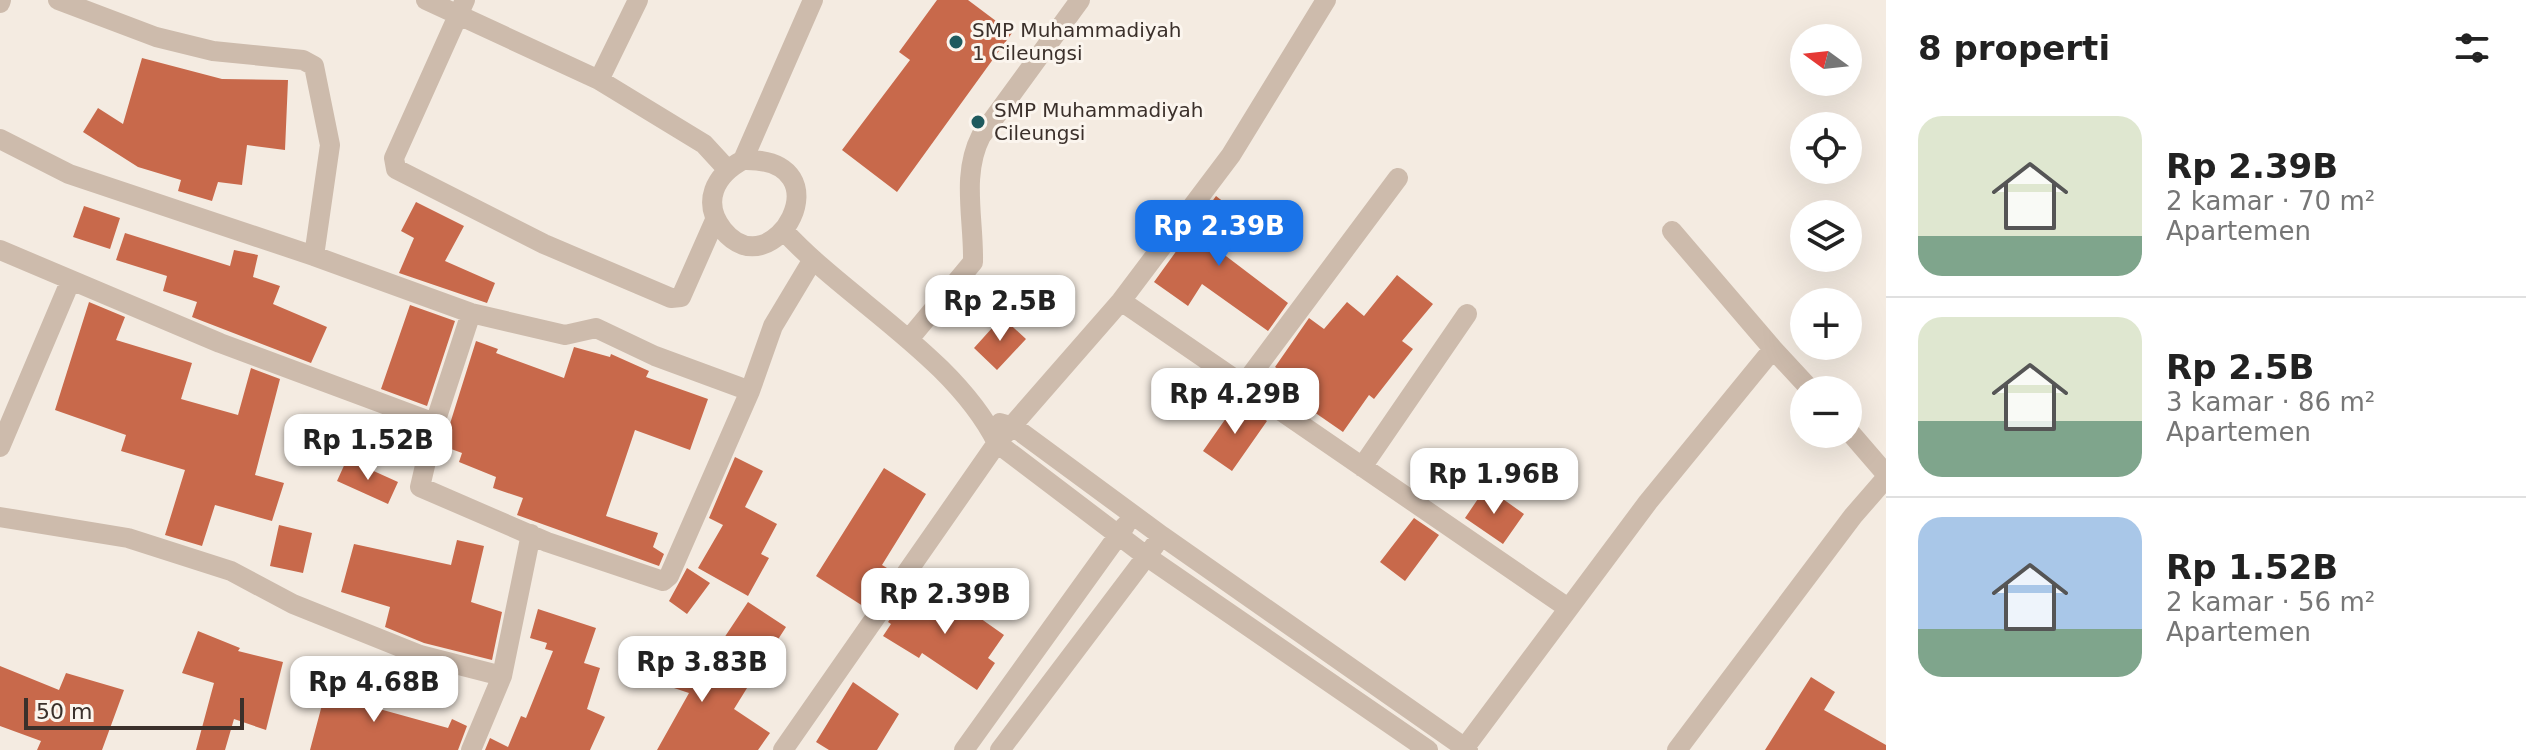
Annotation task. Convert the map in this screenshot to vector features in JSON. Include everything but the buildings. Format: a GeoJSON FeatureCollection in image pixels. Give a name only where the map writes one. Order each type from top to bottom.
{"type":"FeatureCollection","features":[{"type":"Feature","properties":{"kind":"street"},"geometry":{"type":"LineString","coordinates":[[58,0],[156,37],[213,51],[303,60],[314,66],[330,145],[314,256]]}},
{"type":"Feature","properties":{"kind":"street"},"geometry":{"type":"LineString","coordinates":[[426,0],[462,7],[599,80],[735,164],[762,159],[779,166],[792,180],[797,198],[795,216],[785,232],[767,243],[747,244],[728,236],[715,220],[711,202],[715,184],[735,164],[813,0]]}},
{"type":"Feature","properties":{"kind":"street"},"geometry":{"type":"LineString","coordinates":[[599,80],[638,0]]}},
{"type":"Feature","properties":{"kind":"street"},"geometry":{"type":"LineString","coordinates":[[909,339],[973,262],[969,174],[972,154],[981,136],[1080,0]]}},
{"type":"Feature","properties":{"kind":"street"},"geometry":{"type":"LineString","coordinates":[[783,750],[997,443],[1121,301],[1231,155],[1326,0]]}},
{"type":"Feature","properties":{"kind":"street"},"geometry":{"type":"LineString","coordinates":[[462,7],[394,158],[396,169],[544,244],[671,298],[681,297],[715,220]]}},
{"type":"Feature","properties":{"kind":"street"},"geometry":{"type":"LineString","coordinates":[[0,139],[69,174],[314,256],[471,313],[565,335],[596,328],[655,356],[750,391]]}},
{"type":"Feature","properties":{"kind":"street"},"geometry":{"type":"LineString","coordinates":[[1242,387],[1398,178]]}},
{"type":"Feature","properties":{"kind":"street"},"geometry":{"type":"LineString","coordinates":[[1672,231],[1798,376]]}},
{"type":"Feature","properties":{"kind":"street"},"geometry":{"type":"LineString","coordinates":[[785,232],[812,261],[909,339],[985,419],[997,443],[1146,556],[1428,750]]}},
{"type":"Feature","properties":{"kind":"street"},"geometry":{"type":"LineString","coordinates":[[0,250],[220,343],[435,423]]}},
{"type":"Feature","properties":{"kind":"street"},"geometry":{"type":"LineString","coordinates":[[471,313],[435,423],[420,487],[531,534],[663,581],[669,576],[750,391],[773,326],[792,289],[812,261]]}},
{"type":"Feature","properties":{"kind":"street"},"geometry":{"type":"LineString","coordinates":[[0,447],[70,282]]}},
{"type":"Feature","properties":{"kind":"street"},"geometry":{"type":"LineString","coordinates":[[1121,301],[1568,608]]}},
{"type":"Feature","properties":{"kind":"street"},"geometry":{"type":"LineString","coordinates":[[1362,467],[1467,314]]}},
{"type":"Feature","properties":{"kind":"street"},"geometry":{"type":"LineString","coordinates":[[985,419],[1014,427],[1162,536],[1465,749],[1568,608],[1773,349]]}},
{"type":"Feature","properties":{"kind":"street"},"geometry":{"type":"LineString","coordinates":[[1677,750],[1886,476],[1862,447]]}},
{"type":"Feature","properties":{"kind":"street"},"geometry":{"type":"LineString","coordinates":[[964,750],[1133,514]]}},
{"type":"Feature","properties":{"kind":"street"},"geometry":{"type":"LineString","coordinates":[[0,517],[128,538],[231,571],[293,604],[420,655],[502,676]]}},
{"type":"Feature","properties":{"kind":"street"},"geometry":{"type":"LineString","coordinates":[[471,750],[502,676],[531,534]]}},
{"type":"Feature","properties":{"kind":"street"},"geometry":{"type":"LineString","coordinates":[[1000,750],[1162,536]]}},
{"type":"Feature","properties":{"kind":"place","name":"SMP Muhammadiyah 1 Cileungsi"},"geometry":{"type":"Point","coordinates":[956,42]}},
{"type":"Feature","properties":{"kind":"place","name":"SMP Muhammadiyah Cileungsi"},"geometry":{"type":"Point","coordinates":[978,122]}}]}
